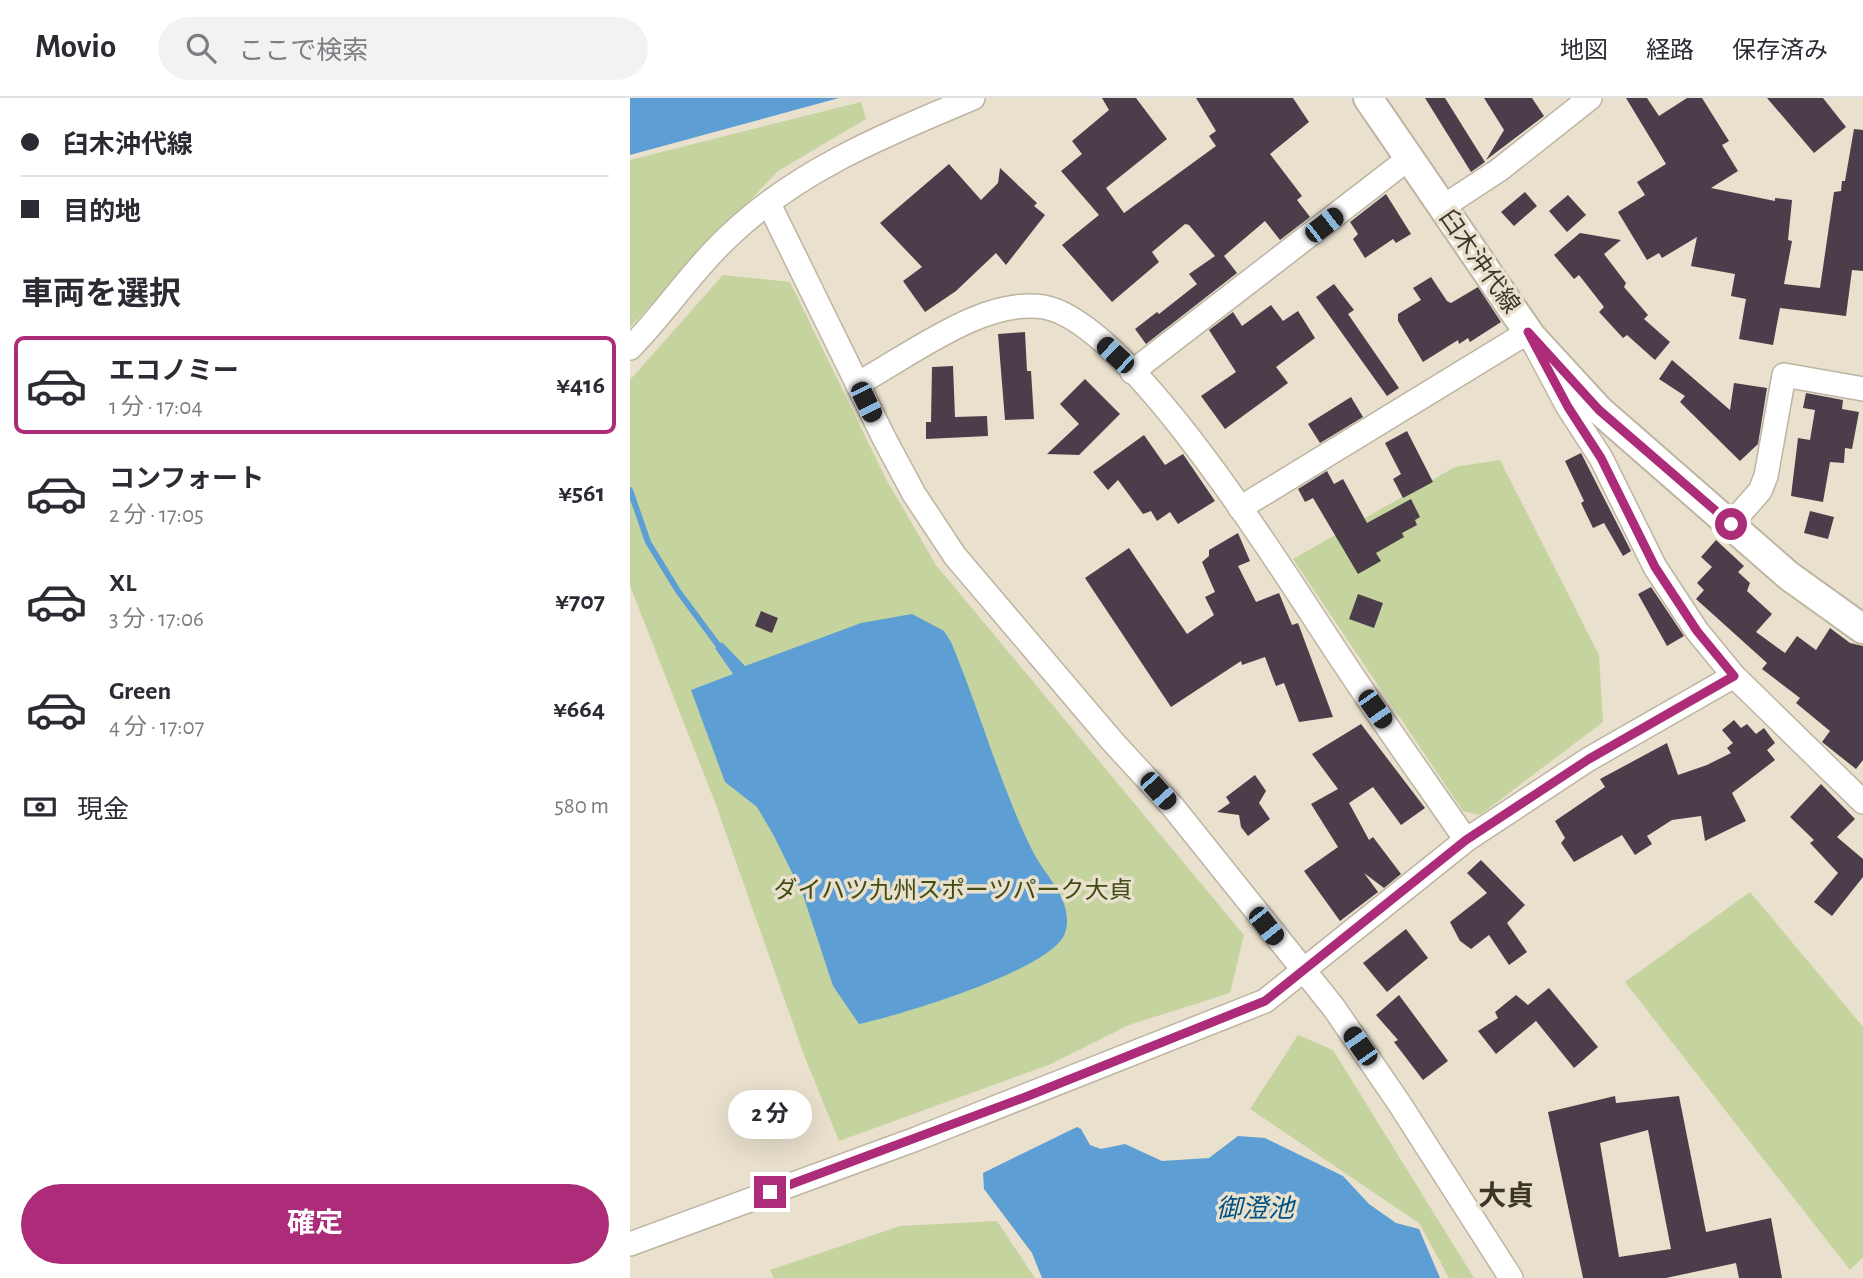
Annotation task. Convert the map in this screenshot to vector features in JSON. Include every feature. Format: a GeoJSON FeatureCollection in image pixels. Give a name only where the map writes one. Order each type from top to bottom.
{"type":"FeatureCollection","features":[{"type":"Feature","properties":{"kind":"main road","name":"臼木沖代線"},"geometry":{"type":"LineString","coordinates":[[1368,98],[1528,332],[1599,410],[1789,576],[1863,629]]}},
{"type":"Feature","properties":{"kind":"street"},"geometry":{"type":"LineString","coordinates":[[630,348],[693,273],[730,235],[797,181],[834,159],[973,98]]}},
{"type":"Feature","properties":{"kind":"street"},"geometry":{"type":"LineString","coordinates":[[1441,208],[1499,170],[1590,98]]}},
{"type":"Feature","properties":{"kind":"street"},"geometry":{"type":"LineString","coordinates":[[1132,372],[1408,159]]}},
{"type":"Feature","properties":{"kind":"street"},"geometry":{"type":"LineString","coordinates":[[769,204],[914,494],[956,556],[1104,732],[1173,807],[1303,973],[1334,1008],[1399,1103],[1511,1278]]}},
{"type":"Feature","properties":{"kind":"street"},"geometry":{"type":"LineString","coordinates":[[857,384],[962,325],[1021,307],[1043,307],[1068,314],[1089,330],[1132,372],[1189,439],[1240,508],[1466,840]]}},
{"type":"Feature","properties":{"kind":"street"},"geometry":{"type":"LineString","coordinates":[[1240,508],[1528,332],[1568,407],[1601,458],[1655,567],[1697,631],[1734,676],[1863,802]]}},
{"type":"Feature","properties":{"kind":"street"},"geometry":{"type":"LineString","coordinates":[[1731,524],[1760,491],[1766,476],[1784,375],[1863,390]]}},
{"type":"Feature","properties":{"kind":"street"},"geometry":{"type":"LineString","coordinates":[[630,1244],[916,1139],[1265,1001],[1466,840],[1589,759],[1734,676]]}},
{"type":"Feature","properties":{"kind":"green space"},"geometry":{"type":"Polygon","coordinates":[[[861,102],[866,119],[778,171],[630,327],[630,160],[861,102]]]}},
{"type":"Feature","properties":{"kind":"green space","name":"ダイハツ九州スポーツパーク大貞"},"geometry":{"type":"Polygon","coordinates":[[[723,275],[790,282],[886,479],[936,565],[1244,935],[1230,993],[1129,1025],[1051,1064],[839,1141],[804,1055],[715,802],[630,586],[630,380],[723,275]]]}},
{"type":"Feature","properties":{"kind":"green space"},"geometry":{"type":"Polygon","coordinates":[[[1500,460],[1599,655],[1603,722],[1480,815],[1463,811],[1293,559],[1455,467],[1500,460]]]}},
{"type":"Feature","properties":{"kind":"green space"},"geometry":{"type":"Polygon","coordinates":[[[1750,892],[1863,1027],[1863,1257],[1850,1270],[1625,982],[1750,892]]]}},
{"type":"Feature","properties":{"kind":"green space"},"geometry":{"type":"Polygon","coordinates":[[[1298,1035],[1333,1050],[1474,1278],[1449,1278],[1419,1223],[1250,1109],[1298,1035]]]}},
{"type":"Feature","properties":{"kind":"green space"},"geometry":{"type":"Polygon","coordinates":[[[997,1221],[1035,1278],[774,1278],[770,1270],[900,1226],[997,1221]]]}},
{"type":"Feature","properties":{"kind":"water"},"geometry":{"type":"Polygon","coordinates":[[[630,98],[839,98],[630,155],[630,98]]]}},
{"type":"Feature","properties":{"kind":"water"},"geometry":{"type":"Polygon","coordinates":[[[912,614],[944,631],[951,642],[1010,801],[1033,852],[1063,900],[1067,922],[1065,933],[1055,947],[1005,976],[938,1001],[859,1024],[833,986],[803,895],[774,836],[757,807],[725,782],[691,690],[733,674],[715,648],[722,642],[745,666],[861,623],[912,614]]]}},
{"type":"Feature","properties":{"kind":"water","name":"御澄池"},"geometry":{"type":"Polygon","coordinates":[[[1077,1127],[1090,1145],[1101,1149],[1125,1144],[1162,1161],[1209,1158],[1238,1136],[1265,1138],[1343,1176],[1369,1204],[1396,1223],[1419,1229],[1440,1278],[1042,1278],[1032,1253],[984,1189],[983,1173],[1077,1127]]]}},
{"type":"Feature","properties":{"kind":"building"},"geometry":{"type":"Polygon","coordinates":[[[1102,98],[1136,98],[1167,139],[1106,188],[1124,213],[1216,146],[1209,136],[1216,131],[1196,98],[1293,98],[1309,122],[1270,154],[1302,196],[1297,200],[1310,217],[1280,240],[1265,221],[1224,256],[1237,273],[1146,344],[1135,329],[1197,284],[1189,274],[1215,256],[1189,225],[1185,224],[1152,252],[1159,262],[1112,302],[1062,245],[1099,215],[1061,171],[1082,154],[1072,141],[1109,110],[1102,98]]]}},
{"type":"Feature","properties":{"kind":"building"},"geometry":{"type":"Polygon","coordinates":[[[1425,98],[1445,98],[1485,162],[1471,172],[1425,98]]]}},
{"type":"Feature","properties":{"kind":"building"},"geometry":{"type":"Polygon","coordinates":[[[1484,98],[1532,98],[1544,116],[1486,160],[1504,130],[1484,98]]]}},
{"type":"Feature","properties":{"kind":"building"},"geometry":{"type":"Polygon","coordinates":[[[1626,98],[1647,98],[1659,116],[1687,98],[1702,98],[1729,141],[1722,145],[1738,171],[1711,188],[1775,201],[1775,198],[1792,200],[1788,240],[1792,241],[1784,284],[1820,288],[1834,192],[1841,191],[1842,181],[1845,181],[1854,129],[1863,130],[1863,271],[1852,270],[1846,316],[1780,308],[1773,345],[1739,339],[1746,299],[1731,296],[1735,274],[1691,266],[1697,237],[1662,258],[1659,253],[1647,260],[1618,212],[1645,195],[1637,182],[1666,164],[1626,98]]]}},
{"type":"Feature","properties":{"kind":"building"},"geometry":{"type":"Polygon","coordinates":[[[1767,98],[1823,98],[1846,127],[1814,153],[1767,98]]]}},
{"type":"Feature","properties":{"kind":"building"},"geometry":{"type":"Polygon","coordinates":[[[949,164],[981,200],[998,183],[1000,168],[1037,203],[1034,206],[1045,215],[1006,265],[996,253],[956,291],[925,312],[903,281],[922,267],[880,223],[949,164]]]}},
{"type":"Feature","properties":{"kind":"building"},"geometry":{"type":"Polygon","coordinates":[[[1525,192],[1537,206],[1514,226],[1501,212],[1525,192]]]}},
{"type":"Feature","properties":{"kind":"building"},"geometry":{"type":"Polygon","coordinates":[[[1386,194],[1411,234],[1396,243],[1393,239],[1365,258],[1353,239],[1358,234],[1350,222],[1386,194]]]}},
{"type":"Feature","properties":{"kind":"building"},"geometry":{"type":"Polygon","coordinates":[[[1568,195],[1586,215],[1567,232],[1549,211],[1568,195]]]}},
{"type":"Feature","properties":{"kind":"building"},"geometry":{"type":"Polygon","coordinates":[[[1580,233],[1621,240],[1604,254],[1626,283],[1624,287],[1648,315],[1644,319],[1670,342],[1655,360],[1627,335],[1623,338],[1599,312],[1604,307],[1579,275],[1574,279],[1554,255],[1580,233]]]}},
{"type":"Feature","properties":{"kind":"building"},"geometry":{"type":"Polygon","coordinates":[[[1431,277],[1451,303],[1478,287],[1501,322],[1470,342],[1468,338],[1459,344],[1458,340],[1423,362],[1398,321],[1398,314],[1421,300],[1413,288],[1431,277]]]}},
{"type":"Feature","properties":{"kind":"building"},"geometry":{"type":"Polygon","coordinates":[[[1334,284],[1354,310],[1348,314],[1399,388],[1387,396],[1316,297],[1334,284]]]}},
{"type":"Feature","properties":{"kind":"building"},"geometry":{"type":"Polygon","coordinates":[[[1271,305],[1283,321],[1298,311],[1315,338],[1276,367],[1288,383],[1225,429],[1201,396],[1236,372],[1209,330],[1233,312],[1242,326],[1271,305]]]}},
{"type":"Feature","properties":{"kind":"building"},"geometry":{"type":"Polygon","coordinates":[[[1025,332],[1034,419],[1005,420],[998,334],[1025,332]]]}},
{"type":"Feature","properties":{"kind":"building"},"geometry":{"type":"Polygon","coordinates":[[[1672,360],[1730,410],[1734,383],[1767,388],[1758,444],[1740,461],[1680,402],[1685,396],[1659,379],[1672,360]]]}},
{"type":"Feature","properties":{"kind":"building"},"geometry":{"type":"Polygon","coordinates":[[[953,366],[955,417],[987,416],[988,436],[926,439],[926,422],[931,422],[932,367],[953,366]]]}},
{"type":"Feature","properties":{"kind":"building"},"geometry":{"type":"Polygon","coordinates":[[[1085,379],[1120,414],[1079,455],[1047,454],[1079,424],[1060,404],[1085,379]]]}},
{"type":"Feature","properties":{"kind":"building"},"geometry":{"type":"Polygon","coordinates":[[[1806,393],[1843,400],[1842,409],[1859,412],[1852,449],[1845,448],[1844,463],[1830,462],[1823,502],[1791,496],[1798,438],[1810,440],[1815,410],[1803,408],[1806,393]]]}},
{"type":"Feature","properties":{"kind":"building"},"geometry":{"type":"Polygon","coordinates":[[[1351,397],[1363,417],[1320,443],[1308,424],[1351,397]]]}},
{"type":"Feature","properties":{"kind":"building"},"geometry":{"type":"Polygon","coordinates":[[[1407,431],[1433,482],[1403,498],[1393,479],[1401,474],[1385,443],[1407,431]]]}},
{"type":"Feature","properties":{"kind":"building"},"geometry":{"type":"Polygon","coordinates":[[[1144,435],[1165,465],[1183,454],[1215,501],[1178,524],[1170,512],[1157,521],[1151,511],[1143,514],[1118,480],[1108,490],[1093,472],[1144,435]]]}},
{"type":"Feature","properties":{"kind":"building"},"geometry":{"type":"Polygon","coordinates":[[[1581,453],[1631,551],[1623,556],[1604,523],[1593,528],[1581,503],[1584,501],[1565,461],[1581,453]]]}},
{"type":"Feature","properties":{"kind":"building"},"geometry":{"type":"Polygon","coordinates":[[[1327,471],[1334,484],[1343,479],[1367,523],[1411,499],[1420,517],[1415,520],[1417,525],[1402,533],[1404,537],[1376,553],[1381,561],[1358,574],[1313,498],[1305,502],[1298,489],[1327,471]]]}},
{"type":"Feature","properties":{"kind":"building"},"geometry":{"type":"Polygon","coordinates":[[[1810,511],[1834,517],[1828,539],[1804,533],[1810,511]]]}},
{"type":"Feature","properties":{"kind":"building"},"geometry":{"type":"Polygon","coordinates":[[[1238,533],[1250,561],[1238,566],[1256,602],[1279,593],[1292,625],[1298,623],[1333,717],[1299,722],[1284,683],[1276,686],[1265,657],[1242,665],[1241,661],[1171,707],[1085,578],[1129,548],[1187,634],[1214,615],[1205,597],[1215,592],[1202,562],[1209,556],[1209,550],[1238,533]]]}},
{"type":"Feature","properties":{"kind":"building"},"geometry":{"type":"Polygon","coordinates":[[[1716,540],[1744,566],[1738,572],[1750,583],[1747,591],[1772,614],[1756,632],[1785,653],[1797,636],[1816,650],[1830,628],[1850,643],[1863,646],[1863,760],[1856,769],[1822,742],[1830,731],[1796,703],[1800,698],[1762,669],[1767,663],[1696,599],[1704,590],[1697,583],[1712,567],[1701,557],[1716,540]]]}},
{"type":"Feature","properties":{"kind":"building"},"geometry":{"type":"Polygon","coordinates":[[[1651,587],[1684,636],[1667,646],[1638,594],[1651,587]]]}},
{"type":"Feature","properties":{"kind":"building"},"geometry":{"type":"Polygon","coordinates":[[[1358,594],[1383,603],[1374,628],[1349,619],[1358,594]]]}},
{"type":"Feature","properties":{"kind":"building"},"geometry":{"type":"Polygon","coordinates":[[[761,611],[778,618],[772,633],[755,626],[761,611]]]}},
{"type":"Feature","properties":{"kind":"building"},"geometry":{"type":"Polygon","coordinates":[[[1734,720],[1741,728],[1747,724],[1756,734],[1764,728],[1775,743],[1767,750],[1775,760],[1732,793],[1746,821],[1705,841],[1701,816],[1672,820],[1647,836],[1652,844],[1635,855],[1622,835],[1574,862],[1561,843],[1565,838],[1555,821],[1605,787],[1600,779],[1667,743],[1678,775],[1707,765],[1731,753],[1727,748],[1733,743],[1722,730],[1734,720]]]}},
{"type":"Feature","properties":{"kind":"building"},"geometry":{"type":"Polygon","coordinates":[[[1361,724],[1425,808],[1401,825],[1373,787],[1349,803],[1369,840],[1373,837],[1401,874],[1384,888],[1364,873],[1378,892],[1340,921],[1304,871],[1338,847],[1311,804],[1338,789],[1312,754],[1361,724]]]}},
{"type":"Feature","properties":{"kind":"building"},"geometry":{"type":"Polygon","coordinates":[[[1255,775],[1266,791],[1259,803],[1270,819],[1248,836],[1241,827],[1239,815],[1217,812],[1230,803],[1226,797],[1255,775]]]}},
{"type":"Feature","properties":{"kind":"building"},"geometry":{"type":"Polygon","coordinates":[[[1821,784],[1855,819],[1837,837],[1863,859],[1863,877],[1832,916],[1814,902],[1838,873],[1810,843],[1814,840],[1790,817],[1821,784]]]}},
{"type":"Feature","properties":{"kind":"building"},"geometry":{"type":"Polygon","coordinates":[[[1481,860],[1525,905],[1507,923],[1527,952],[1509,965],[1489,935],[1471,949],[1460,941],[1450,922],[1487,893],[1467,873],[1481,860]]]}},
{"type":"Feature","properties":{"kind":"building"},"geometry":{"type":"Polygon","coordinates":[[[1406,929],[1428,958],[1387,992],[1363,963],[1406,929]]]}},
{"type":"Feature","properties":{"kind":"building"},"geometry":{"type":"Polygon","coordinates":[[[1549,988],[1598,1047],[1574,1068],[1536,1021],[1496,1054],[1478,1031],[1498,1018],[1495,1012],[1516,995],[1528,1005],[1549,988]]]}},
{"type":"Feature","properties":{"kind":"building"},"geometry":{"type":"Polygon","coordinates":[[[1399,995],[1448,1061],[1423,1080],[1394,1042],[1398,1040],[1376,1015],[1399,995]]]}},
{"type":"Feature","properties":{"kind":"building"},"geometry":{"type":"Polygon","coordinates":[[[1615,1096],[1616,1103],[1679,1096],[1706,1232],[1771,1218],[1782,1278],[1739,1278],[1736,1263],[1666,1278],[1583,1278],[1548,1112],[1615,1096]],[[1648,1130],[1600,1143],[1619,1257],[1671,1249],[1648,1130]]]}},
{"type":"Feature","properties":{"kind":"waterway"},"geometry":{"type":"LineString","coordinates":[[630,490],[648,542],[678,591],[718,645]]}},
{"type":"Feature","properties":{"kind":"district","name":"大貞"},"geometry":{"type":"Point","coordinates":[1506,1197]}},
{"type":"Feature","properties":{"kind":"route"},"geometry":{"type":"LineString","coordinates":[[770,1192],[1028,1096],[1265,1001],[1466,840],[1589,759],[1734,676],[1697,631],[1655,567],[1601,458],[1568,407],[1528,332],[1599,410],[1731,524]]}}]}
